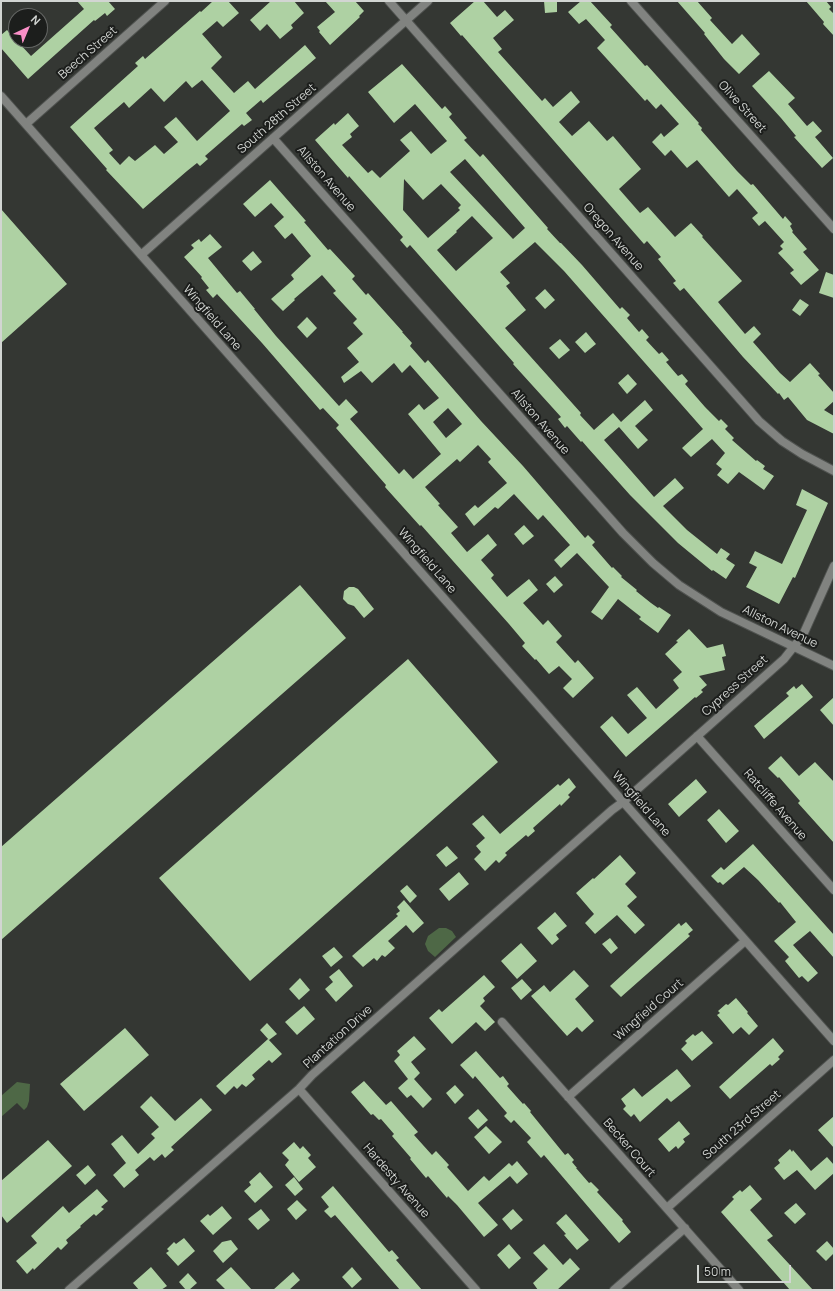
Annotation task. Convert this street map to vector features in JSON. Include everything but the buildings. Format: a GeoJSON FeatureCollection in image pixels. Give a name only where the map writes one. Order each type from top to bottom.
{"type":"FeatureCollection","features":[{"type":"Feature","properties":{"kind":"street","name":"Beech Street"},"geometry":{"type":"LineString","coordinates":[[26,124],[165,1]]}},
{"type":"Feature","properties":{"kind":"street","name":"Oregon Avenue"},"geometry":{"type":"LineString","coordinates":[[389,1],[760,421],[782,441],[802,454],[834,471]]}},
{"type":"Feature","properties":{"kind":"street","name":"South 28th Street"},"geometry":{"type":"LineString","coordinates":[[141,255],[428,1]]}},
{"type":"Feature","properties":{"kind":"street","name":"Olive Street"},"geometry":{"type":"LineString","coordinates":[[632,1],[834,229]]}},
{"type":"Feature","properties":{"kind":"street","name":"Wingfield Lane"},"geometry":{"type":"LineString","coordinates":[[1,96],[834,1041]]}},
{"type":"Feature","properties":{"kind":"street","name":"Allston Avenue"},"geometry":{"type":"LineString","coordinates":[[273,138],[623,533],[653,563],[679,585],[721,612],[834,666]]}},
{"type":"Feature","properties":{"kind":"street","name":"Cypress Street"},"geometry":{"type":"LineString","coordinates":[[623,802],[784,659],[803,635],[834,566]]}},
{"type":"Feature","properties":{"kind":"street","name":"Ratcliffe Avenue"},"geometry":{"type":"LineString","coordinates":[[698,736],[834,890]]}},
{"type":"Feature","properties":{"kind":"street","name":"Plantation Drive"},"geometry":{"type":"LineString","coordinates":[[69,1290],[299,1089],[312,1075],[612,810],[623,802]]}},
{"type":"Feature","properties":{"kind":"street","name":"Wingfield Court"},"geometry":{"type":"LineString","coordinates":[[568,1097],[745,941]]}},
{"type":"Feature","properties":{"kind":"street","name":"Becker Court"},"geometry":{"type":"LineString","coordinates":[[502,1022],[739,1290]]}},
{"type":"Feature","properties":{"kind":"street","name":"South 23rd Street"},"geometry":{"type":"LineString","coordinates":[[667,1208],[834,1060]]}},
{"type":"Feature","properties":{"kind":"street","name":"Hardesty Avenue"},"geometry":{"type":"LineString","coordinates":[[299,1089],[476,1290]]}},
{"type":"Feature","properties":{"kind":"street"},"geometry":{"type":"LineString","coordinates":[[614,1290],[684,1228]]}},
{"type":"Feature","properties":{"kind":"green space"},"geometry":{"type":"Polygon","coordinates":[[[439,928],[446,928],[452,931],[456,937],[435,957],[428,951],[425,944],[428,936],[439,928]]]}},
{"type":"Feature","properties":{"kind":"green space"},"geometry":{"type":"Polygon","coordinates":[[[17,1082],[30,1084],[29,1101],[27,1107],[24,1110],[17,1103],[1,1117],[1,1096],[17,1082]]]}}]}
